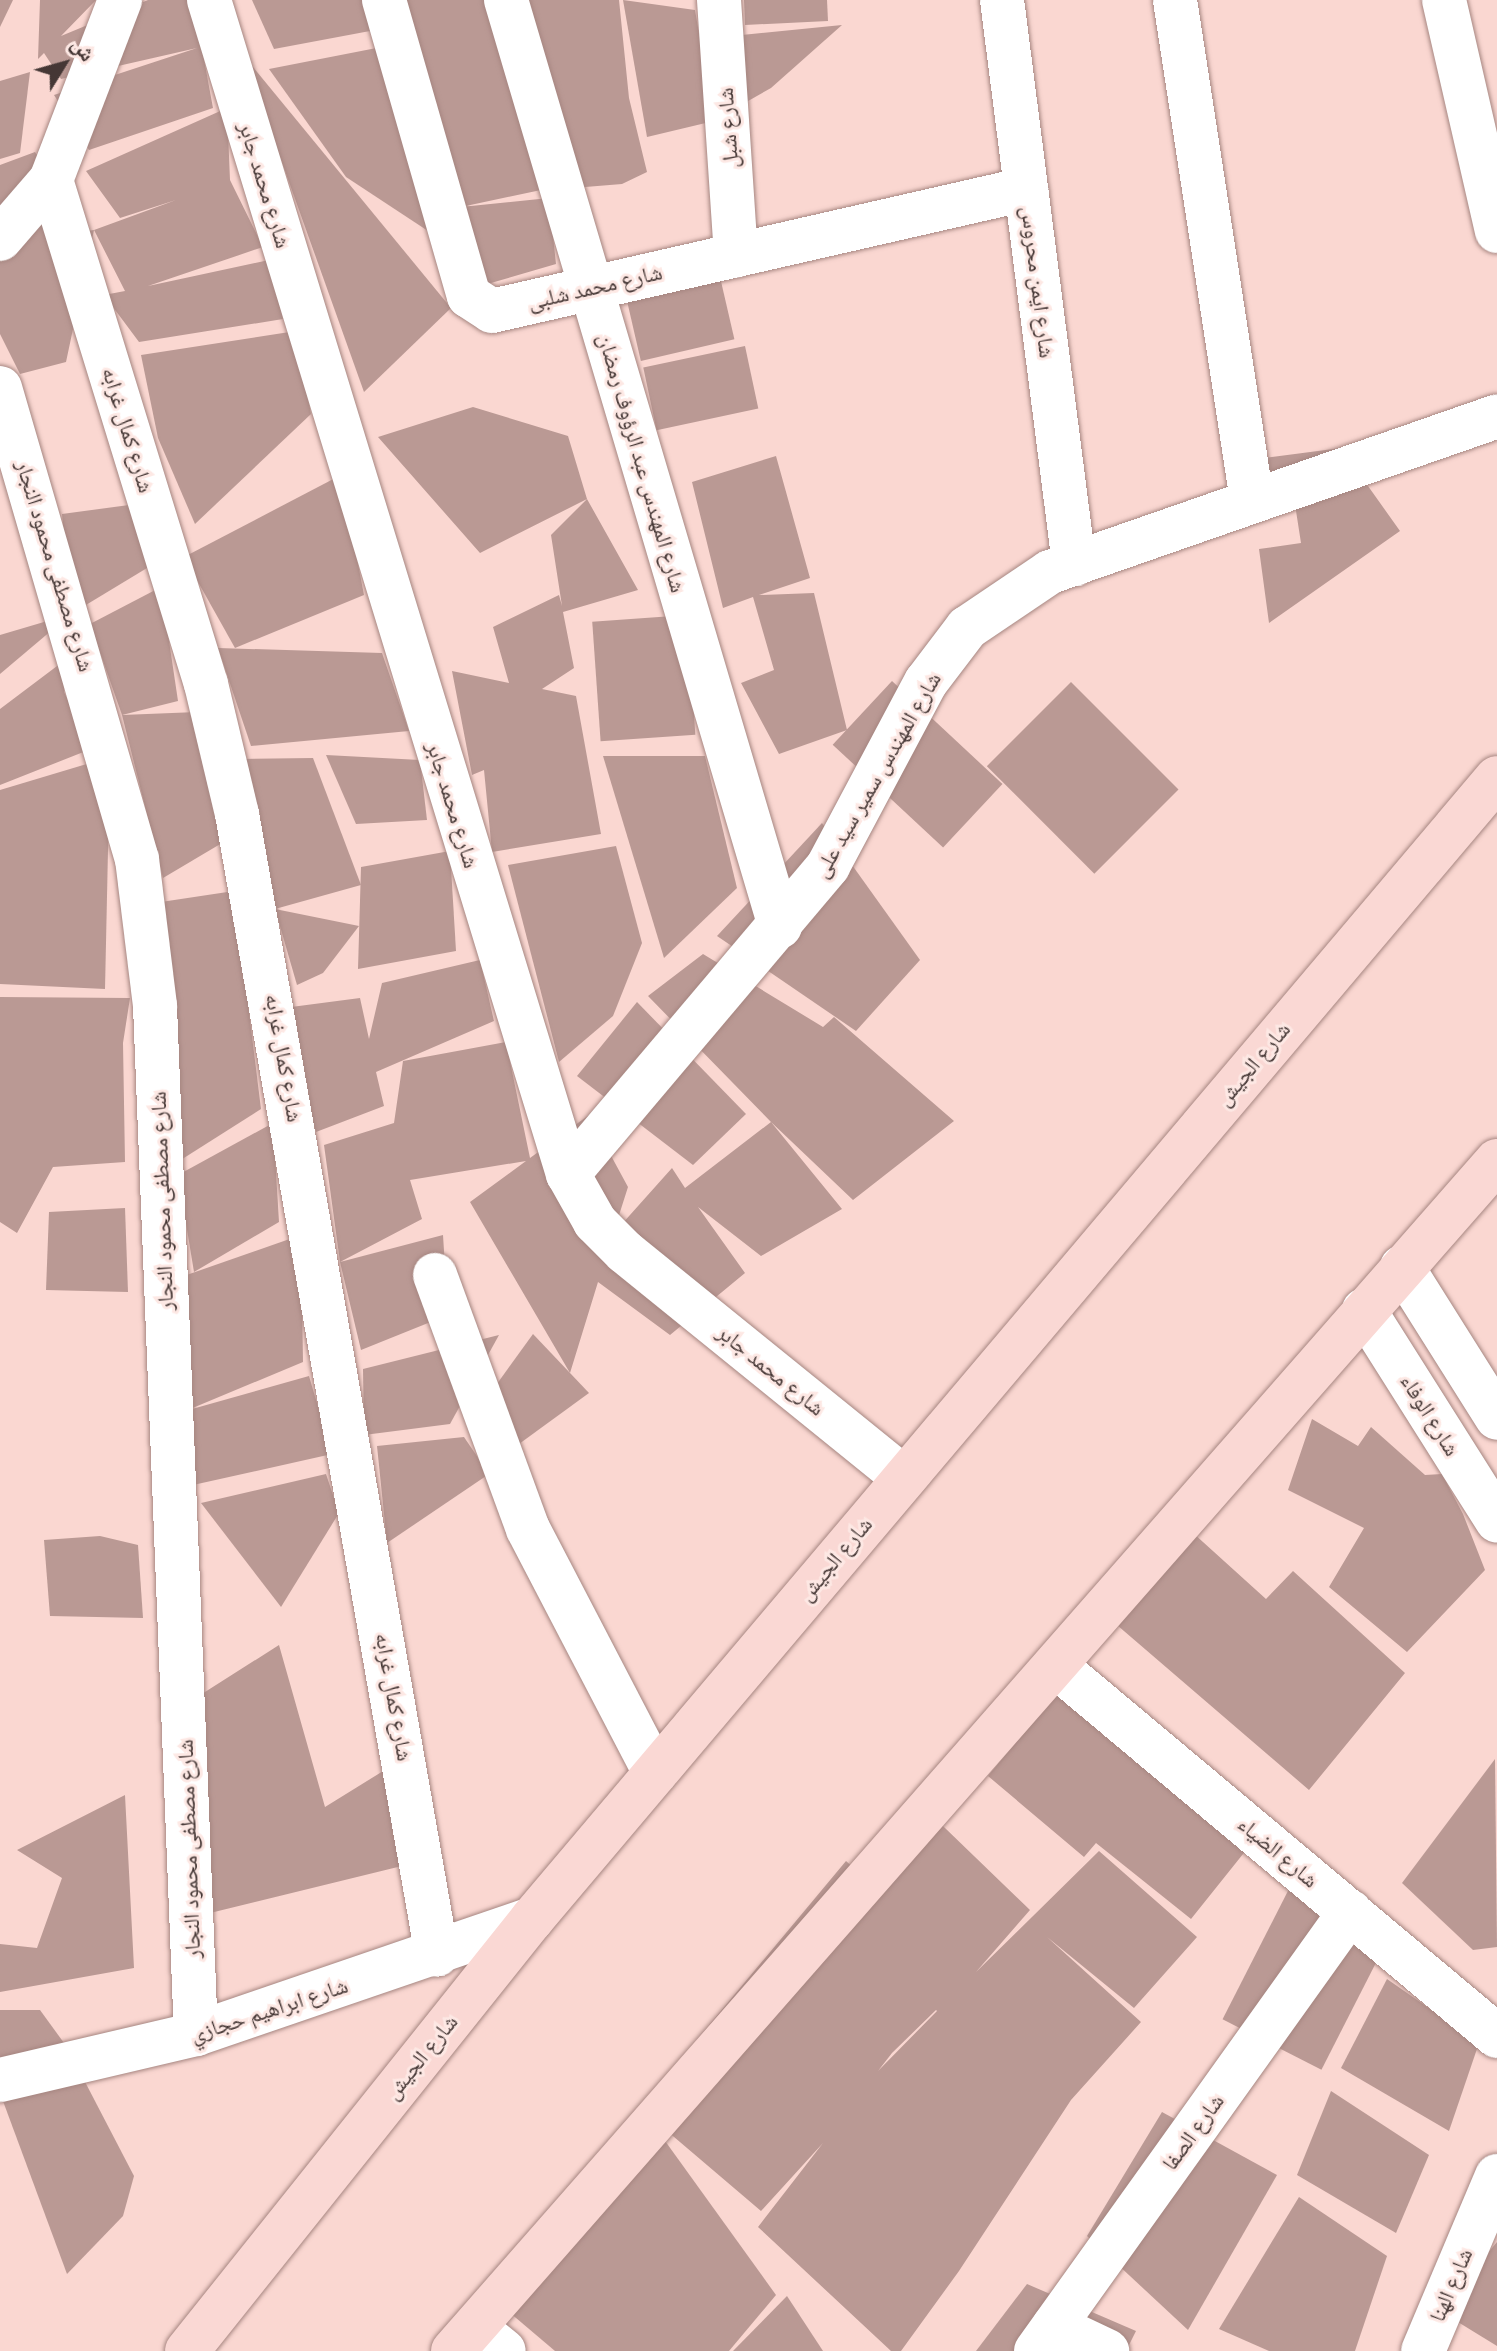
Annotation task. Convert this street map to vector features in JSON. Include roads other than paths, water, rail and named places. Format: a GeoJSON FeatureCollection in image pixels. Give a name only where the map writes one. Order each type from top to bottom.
{"type":"FeatureCollection","features":[{"type":"Feature","properties":{"kind":"main road","name":"شارع الجيش"},"geometry":{"type":"LineString","coordinates":[[187,2351],[532,1919],[903,1477],[1488,807]]}},
{"type":"Feature","properties":{"kind":"main road"},"geometry":{"type":"LineString","coordinates":[[478,2344],[1364,1310],[1497,1161]]}},
{"type":"Feature","properties":{"kind":"street"},"geometry":{"type":"LineString","coordinates":[[0,239],[51,180],[120,0]]}},
{"type":"Feature","properties":{"kind":"street","name":"شارع محمد جابر"},"geometry":{"type":"LineString","coordinates":[[209,0],[568,1174],[595,1222],[625,1252],[903,1477]]}},
{"type":"Feature","properties":{"kind":"street","name":"شارع محمد شلبى"},"geometry":{"type":"LineString","coordinates":[[384,0],[469,296],[492,311],[1026,189]]}},
{"type":"Feature","properties":{"kind":"street","name":"شارع المهندس عبد الرؤوف رمضان"},"geometry":{"type":"LineString","coordinates":[[506,0],[780,926]]}},
{"type":"Feature","properties":{"kind":"street","name":"شارع شبل"},"geometry":{"type":"LineString","coordinates":[[719,0],[736,255]]}},
{"type":"Feature","properties":{"kind":"street","name":"شارع ايمن محروس"},"geometry":{"type":"LineString","coordinates":[[1002,0],[1074,564]]}},
{"type":"Feature","properties":{"kind":"street"},"geometry":{"type":"LineString","coordinates":[[1175,0],[1252,501]]}},
{"type":"Feature","properties":{"kind":"street"},"geometry":{"type":"LineString","coordinates":[[1444,0],[1497,231]]}},
{"type":"Feature","properties":{"kind":"street","name":"شارع كمال غرابه"},"geometry":{"type":"LineString","coordinates":[[51,180],[206,684],[237,814],[437,1955]]}},
{"type":"Feature","properties":{"kind":"street","name":"شارع مصطفى محمود النجار"},"geometry":{"type":"LineString","coordinates":[[0,388],[137,859],[155,1006],[196,2034]]}},
{"type":"Feature","properties":{"kind":"street","name":"شارع المهندس سمير سيد على"},"geometry":{"type":"LineString","coordinates":[[568,1174],[828,866],[926,682],[967,628],[1009,595],[1074,564],[1497,416]]}},
{"type":"Feature","properties":{"kind":"street"},"geometry":{"type":"LineString","coordinates":[[1402,1267],[1497,1418]]}},
{"type":"Feature","properties":{"kind":"street"},"geometry":{"type":"LineString","coordinates":[[435,1275],[528,1529],[655,1773]]}},
{"type":"Feature","properties":{"kind":"street","name":"شارع الوفاء"},"geometry":{"type":"LineString","coordinates":[[1364,1310],[1497,1520]]}},
{"type":"Feature","properties":{"kind":"street","name":"شارع الضياء"},"geometry":{"type":"LineString","coordinates":[[1058,1668],[1497,2036]]}},
{"type":"Feature","properties":{"kind":"street","name":"شارع الصفا"},"geometry":{"type":"LineString","coordinates":[[1045,2338],[1350,1912]]}},
{"type":"Feature","properties":{"kind":"street","name":"شارع ابراهيم حجازي"},"geometry":{"type":"LineString","coordinates":[[0,2080],[196,2034],[437,1955],[532,1919]]}},
{"type":"Feature","properties":{"kind":"street","name":"شارع الهنا"},"geometry":{"type":"LineString","coordinates":[[1423,2351],[1497,2176]]}},
{"type":"Feature","properties":{"kind":"street"},"geometry":{"type":"LineString","coordinates":[[1045,2338],[1107,2351]]}}]}
